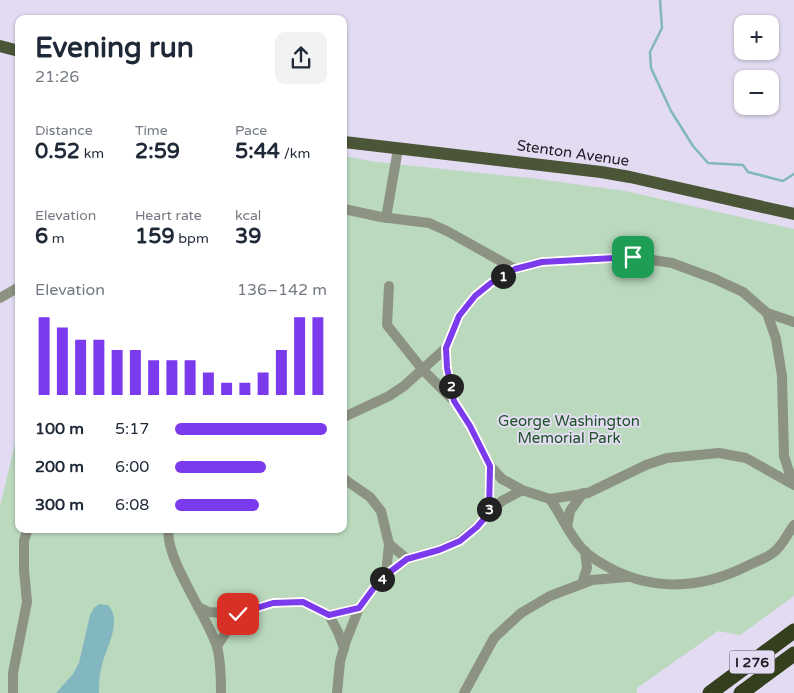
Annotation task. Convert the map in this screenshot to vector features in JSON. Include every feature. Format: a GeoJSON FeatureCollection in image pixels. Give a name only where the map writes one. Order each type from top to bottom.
{"type":"FeatureCollection","features":[{"type":"Feature","properties":{"kind":"highway","name":"I 276"},"geometry":{"type":"LineString","coordinates":[[710,693],[794,632]]}},
{"type":"Feature","properties":{"kind":"highway","name":"I 276"},"geometry":{"type":"LineString","coordinates":[[742,693],[794,654]]}},
{"type":"Feature","properties":{"kind":"main road"},"geometry":{"type":"LineString","coordinates":[[0,46],[15,50]]}},
{"type":"Feature","properties":{"kind":"main road","name":"Stenton Avenue"},"geometry":{"type":"LineString","coordinates":[[347,142],[600,172],[794,214]]}},
{"type":"Feature","properties":{"kind":"street"},"geometry":{"type":"LineString","coordinates":[[386,218],[398,149]]}},
{"type":"Feature","properties":{"kind":"street"},"geometry":{"type":"LineString","coordinates":[[347,210],[386,218],[429,223],[515,269]]}},
{"type":"Feature","properties":{"kind":"street"},"geometry":{"type":"LineString","coordinates":[[454,401],[447,368],[446,348],[459,316],[475,296],[491,283],[515,269],[542,262],[633,257],[672,263],[743,292],[767,313],[794,322]]}},
{"type":"Feature","properties":{"kind":"street"},"geometry":{"type":"LineString","coordinates":[[389,286],[387,325],[422,369],[454,401],[470,426],[490,466],[502,479],[522,490],[550,499],[583,493],[646,465],[667,458],[719,453],[746,458],[793,484]]}},
{"type":"Feature","properties":{"kind":"street"},"geometry":{"type":"LineString","coordinates":[[0,298],[15,289]]}},
{"type":"Feature","properties":{"kind":"street"},"geometry":{"type":"LineString","coordinates":[[767,313],[776,339],[782,376],[784,456],[793,484]]}},
{"type":"Feature","properties":{"kind":"street"},"geometry":{"type":"LineString","coordinates":[[347,415],[390,396],[404,386],[446,348]]}},
{"type":"Feature","properties":{"kind":"street"},"geometry":{"type":"LineString","coordinates":[[767,471],[777,465],[784,456]]}},
{"type":"Feature","properties":{"kind":"street"},"geometry":{"type":"LineString","coordinates":[[489,513],[490,466]]}},
{"type":"Feature","properties":{"kind":"street"},"geometry":{"type":"LineString","coordinates":[[347,481],[370,497],[381,511],[389,544],[386,575]]}},
{"type":"Feature","properties":{"kind":"street"},"geometry":{"type":"LineString","coordinates":[[337,693],[340,662],[344,648],[359,608],[373,589],[386,575],[407,559],[439,550],[460,541],[477,527],[502,501],[522,490]]}},
{"type":"Feature","properties":{"kind":"street"},"geometry":{"type":"LineString","coordinates":[[567,527],[570,511],[583,493]]}},
{"type":"Feature","properties":{"kind":"street"},"geometry":{"type":"LineString","coordinates":[[550,499],[567,527],[585,551],[628,577]]}},
{"type":"Feature","properties":{"kind":"street"},"geometry":{"type":"LineString","coordinates":[[464,693],[494,638],[521,613],[550,596],[592,580],[628,577],[667,585],[694,584],[730,575],[774,552],[794,525]]}},
{"type":"Feature","properties":{"kind":"street"},"geometry":{"type":"LineString","coordinates":[[13,693],[13,673],[28,602],[24,570],[24,540],[27,533]]}},
{"type":"Feature","properties":{"kind":"street"},"geometry":{"type":"LineString","coordinates":[[168,533],[175,558],[217,646],[220,662],[221,693]]}},
{"type":"Feature","properties":{"kind":"street"},"geometry":{"type":"LineString","coordinates":[[389,544],[407,559]]}},
{"type":"Feature","properties":{"kind":"street"},"geometry":{"type":"LineString","coordinates":[[582,584],[587,568],[585,551]]}},
{"type":"Feature","properties":{"kind":"street"},"geometry":{"type":"LineString","coordinates":[[198,607],[209,612],[238,614],[273,603],[303,602],[329,615],[344,648]]}},
{"type":"Feature","properties":{"kind":"street"},"geometry":{"type":"LineString","coordinates":[[329,615],[359,608]]}},
{"type":"Feature","properties":{"kind":"street"},"geometry":{"type":"LineString","coordinates":[[217,646],[238,614]]}},
{"type":"Feature","properties":{"kind":"green space","name":"George Washington Memorial Park"},"geometry":{"type":"Polygon","coordinates":[[[347,157],[376,162],[530,178],[625,191],[794,229],[794,596],[740,635],[718,631],[637,688],[637,693],[0,693],[0,506],[15,444],[15,533],[347,533],[347,157]]]}},
{"type":"Feature","properties":{"kind":"shaded area"},"geometry":{"type":"Polygon","coordinates":[[[99,604],[108,605],[112,611],[114,627],[100,672],[99,693],[56,693],[73,674],[79,663],[90,615],[99,604]]]}},
{"type":"Feature","properties":{"kind":"waterway"},"geometry":{"type":"LineString","coordinates":[[660,0],[662,28],[650,52],[651,68],[671,111],[693,146],[708,163],[743,165],[748,172],[783,181],[794,174]]}},
{"type":"Feature","properties":{"kind":"route"},"geometry":{"type":"LineString","coordinates":[[238,614],[273,603],[303,602],[329,615],[359,608],[386,575],[407,559],[439,550],[460,541],[477,527],[489,513],[490,466],[470,426],[454,401],[447,368],[446,348],[459,316],[475,296],[491,283],[515,269],[542,262],[633,257]]}}]}
